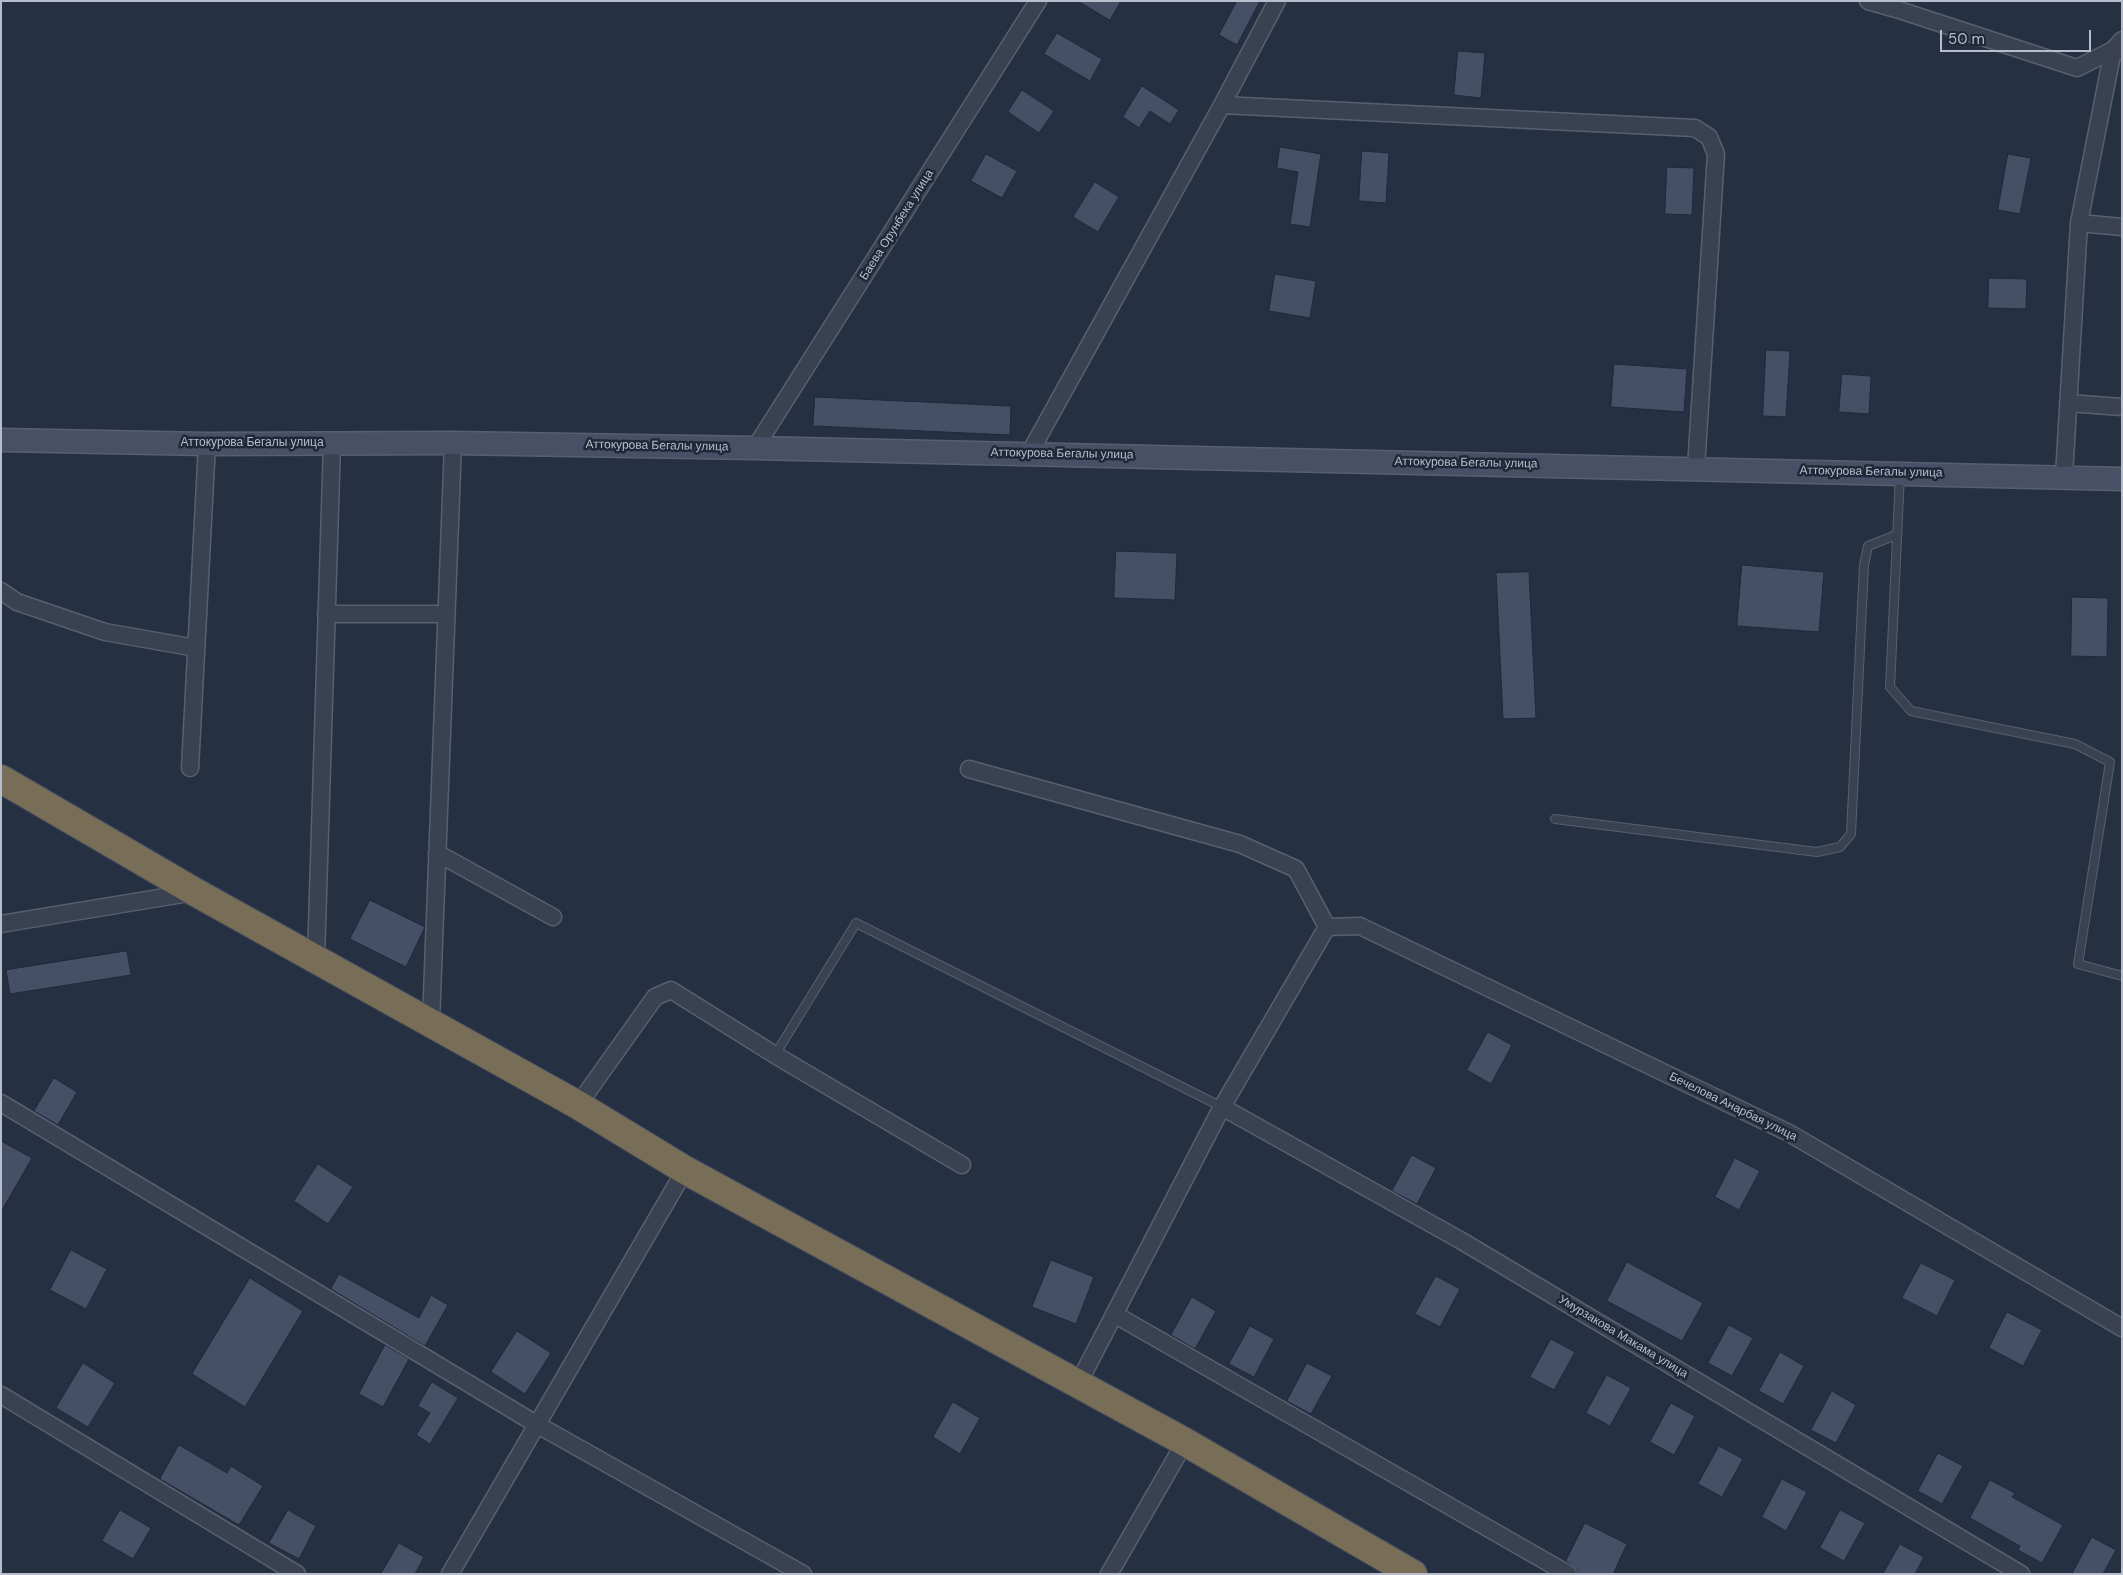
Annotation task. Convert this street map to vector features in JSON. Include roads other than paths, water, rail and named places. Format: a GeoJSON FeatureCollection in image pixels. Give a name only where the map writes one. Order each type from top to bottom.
{"type":"FeatureCollection","features":[{"type":"Feature","properties":{"kind":"highway"},"geometry":{"type":"LineString","coordinates":[[1,780],[195,892],[578,1105],[685,1170],[1185,1442],[1414,1574]]}},
{"type":"Feature","properties":{"kind":"main road","name":"Аттокурова Бегалы улица"},"geometry":{"type":"LineString","coordinates":[[1,440],[207,444],[453,443],[755,448],[2064,476],[2122,479]]}},
{"type":"Feature","properties":{"kind":"street","name":"Баева Орунбека улица"},"geometry":{"type":"LineString","coordinates":[[755,448],[1038,1]]}},
{"type":"Feature","properties":{"kind":"street"},"geometry":{"type":"LineString","coordinates":[[1029,454],[1222,105],[1277,1]]}},
{"type":"Feature","properties":{"kind":"street"},"geometry":{"type":"LineString","coordinates":[[1868,1],[2077,68],[2119,47]]}},
{"type":"Feature","properties":{"kind":"street"},"geometry":{"type":"LineString","coordinates":[[2064,476],[2079,222],[2119,47]]}},
{"type":"Feature","properties":{"kind":"street"},"geometry":{"type":"LineString","coordinates":[[1222,105],[1694,128],[1710,137],[1716,154],[1696,468]]}},
{"type":"Feature","properties":{"kind":"street"},"geometry":{"type":"LineString","coordinates":[[2079,222],[2122,227]]}},
{"type":"Feature","properties":{"kind":"street"},"geometry":{"type":"LineString","coordinates":[[2068,403],[2122,407]]}},
{"type":"Feature","properties":{"kind":"street"},"geometry":{"type":"LineString","coordinates":[[316,959],[332,443]]}},
{"type":"Feature","properties":{"kind":"street"},"geometry":{"type":"LineString","coordinates":[[430,1022],[453,443]]}},
{"type":"Feature","properties":{"kind":"street"},"geometry":{"type":"LineString","coordinates":[[190,768],[207,444]]}},
{"type":"Feature","properties":{"kind":"street"},"geometry":{"type":"LineString","coordinates":[[1,591],[17,602],[105,632],[196,648]]}},
{"type":"Feature","properties":{"kind":"street"},"geometry":{"type":"LineString","coordinates":[[326,614],[446,614]]}},
{"type":"Feature","properties":{"kind":"street"},"geometry":{"type":"LineString","coordinates":[[969,769],[1240,844],[1296,869],[1328,928],[1222,1107],[1078,1384]]}},
{"type":"Feature","properties":{"kind":"street"},"geometry":{"type":"LineString","coordinates":[[437,854],[552,917]]}},
{"type":"Feature","properties":{"kind":"street"},"geometry":{"type":"LineString","coordinates":[[1,924],[195,892]]}},
{"type":"Feature","properties":{"kind":"street","name":"Бечелова Анарбая улица"},"geometry":{"type":"LineString","coordinates":[[1328,928],[1360,926],[1789,1133],[2122,1328]]}},
{"type":"Feature","properties":{"kind":"street"},"geometry":{"type":"LineString","coordinates":[[578,1105],[655,997],[671,990],[775,1055],[962,1165]]}},
{"type":"Feature","properties":{"kind":"street"},"geometry":{"type":"LineString","coordinates":[[1,1103],[536,1424],[803,1574]]}},
{"type":"Feature","properties":{"kind":"street","name":"Умурзакова Макама улица"},"geometry":{"type":"LineString","coordinates":[[1222,1107],[1460,1240],[2021,1574]]}},
{"type":"Feature","properties":{"kind":"street"},"geometry":{"type":"LineString","coordinates":[[450,1574],[685,1170]]}},
{"type":"Feature","properties":{"kind":"street"},"geometry":{"type":"LineString","coordinates":[[1114,1314],[1568,1574]]}},
{"type":"Feature","properties":{"kind":"street"},"geometry":{"type":"LineString","coordinates":[[1,1395],[296,1574]]}},
{"type":"Feature","properties":{"kind":"street"},"geometry":{"type":"LineString","coordinates":[[1109,1574],[1185,1442]]}},
{"type":"Feature","properties":{"kind":"lane"},"geometry":{"type":"LineString","coordinates":[[1900,473],[1890,687],[1911,711],[2075,744],[2110,762],[2078,964],[2122,976]]}},
{"type":"Feature","properties":{"kind":"lane"},"geometry":{"type":"LineString","coordinates":[[1556,819],[1817,852],[1840,847],[1851,834],[1864,564],[1868,546],[1896,535]]}},
{"type":"Feature","properties":{"kind":"lane"},"geometry":{"type":"LineString","coordinates":[[775,1055],[856,923],[1222,1107]]}}]}
